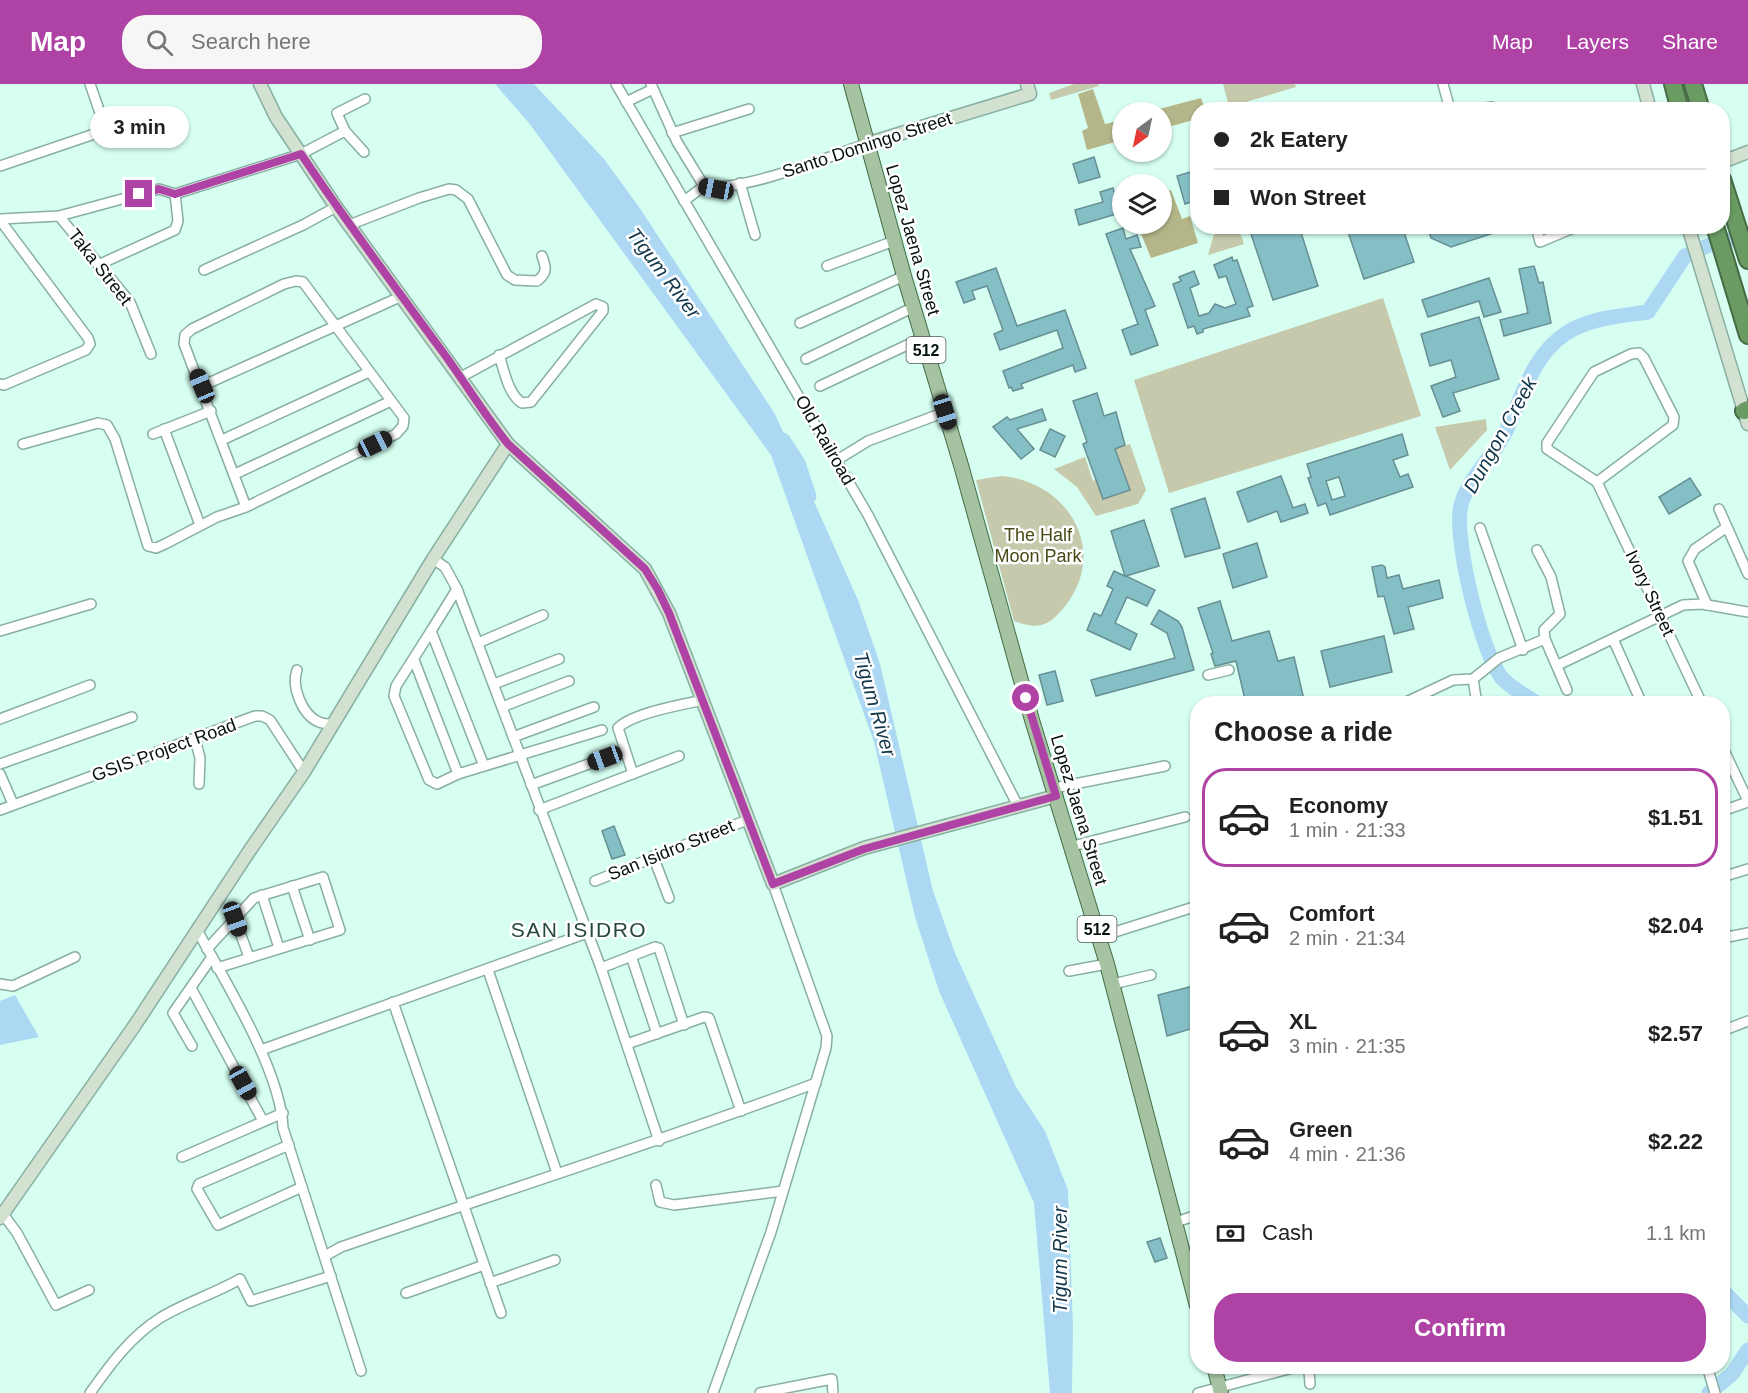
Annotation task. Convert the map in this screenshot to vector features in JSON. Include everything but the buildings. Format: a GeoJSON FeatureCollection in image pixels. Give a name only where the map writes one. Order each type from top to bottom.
{"type":"FeatureCollection","features":[{"type":"Feature","properties":{"kind":"highway"},"geometry":{"type":"LineString","coordinates":[[1672,84],[1678,102]]}},
{"type":"Feature","properties":{"kind":"highway"},"geometry":{"type":"LineString","coordinates":[[1693,84],[1699,102]]}},
{"type":"Feature","properties":{"kind":"highway"},"geometry":{"type":"LineString","coordinates":[[1730,204],[1747,258]]}},
{"type":"Feature","properties":{"kind":"highway"},"geometry":{"type":"LineString","coordinates":[[1717,234],[1748,335]]}},
{"type":"Feature","properties":{"kind":"main road","name":"Lopez Jaena Street"},"geometry":{"type":"LineString","coordinates":[[851,84],[866,144],[1032,720],[1113,984],[1190,1278]]}},
{"type":"Feature","properties":{"kind":"main road"},"geometry":{"type":"LineString","coordinates":[[1216,1374],[1220,1390]]}},
{"type":"Feature","properties":{"kind":"street"},"geometry":{"type":"LineString","coordinates":[[90,84],[105,130]]}},
{"type":"Feature","properties":{"kind":"street"},"geometry":{"type":"LineString","coordinates":[[260,84],[276,117],[336,207],[508,444],[645,569],[669,613],[703,700],[773,884],[827,1036],[816,1083],[771,1232],[713,1393]]}},
{"type":"Feature","properties":{"kind":"street","name":"Old Railroad"},"geometry":{"type":"LineString","coordinates":[[616,84],[837,459],[1018,806]]}},
{"type":"Feature","properties":{"kind":"street"},"geometry":{"type":"LineString","coordinates":[[1443,84],[1448,102]]}},
{"type":"Feature","properties":{"kind":"street"},"geometry":{"type":"LineString","coordinates":[[1643,84],[1648,102]]}},
{"type":"Feature","properties":{"kind":"street"},"geometry":{"type":"LineString","coordinates":[[626,102],[652,86],[672,133],[704,186],[684,201]]}},
{"type":"Feature","properties":{"kind":"street","name":"Santo Domingo Street"},"geometry":{"type":"LineString","coordinates":[[704,186],[716,189],[758,180],[1028,89]]}},
{"type":"Feature","properties":{"kind":"street"},"geometry":{"type":"LineString","coordinates":[[363,152],[345,131],[337,113],[365,99]]}},
{"type":"Feature","properties":{"kind":"street"},"geometry":{"type":"LineString","coordinates":[[672,133],[749,108]]}},
{"type":"Feature","properties":{"kind":"street"},"geometry":{"type":"LineString","coordinates":[[0,166],[105,130],[149,120]]}},
{"type":"Feature","properties":{"kind":"street"},"geometry":{"type":"LineString","coordinates":[[0,220],[58,216],[159,189],[175,194],[301,154],[345,131]]}},
{"type":"Feature","properties":{"kind":"street"},"geometry":{"type":"LineString","coordinates":[[1730,159],[1748,152]]}},
{"type":"Feature","properties":{"kind":"street"},"geometry":{"type":"LineString","coordinates":[[740,183],[755,235]]}},
{"type":"Feature","properties":{"kind":"street"},"geometry":{"type":"LineString","coordinates":[[349,225],[419,198],[449,189],[456,190],[468,199],[507,275],[515,280],[537,281],[545,273],[546,267],[542,255]]}},
{"type":"Feature","properties":{"kind":"street"},"geometry":{"type":"LineString","coordinates":[[98,265],[175,230],[178,221],[175,194]]}},
{"type":"Feature","properties":{"kind":"street"},"geometry":{"type":"LineString","coordinates":[[204,270],[303,225],[336,207]]}},
{"type":"Feature","properties":{"kind":"street","name":"Taka Street"},"geometry":{"type":"LineString","coordinates":[[58,216],[130,302],[151,354]]}},
{"type":"Feature","properties":{"kind":"street"},"geometry":{"type":"LineString","coordinates":[[0,220],[88,338],[90,344],[86,350],[2,384]]}},
{"type":"Feature","properties":{"kind":"street"},"geometry":{"type":"LineString","coordinates":[[1538,234],[1540,242],[1559,234]]}},
{"type":"Feature","properties":{"kind":"street"},"geometry":{"type":"LineString","coordinates":[[1690,234],[1746,414]]}},
{"type":"Feature","properties":{"kind":"street"},"geometry":{"type":"LineString","coordinates":[[827,266],[894,241]]}},
{"type":"Feature","properties":{"kind":"street"},"geometry":{"type":"LineString","coordinates":[[800,323],[904,276]]}},
{"type":"Feature","properties":{"kind":"street"},"geometry":{"type":"LineString","coordinates":[[23,444],[98,423],[107,425],[115,439],[148,546],[156,548],[200,525],[230,511],[246,507],[396,434],[403,426],[404,418],[303,282],[284,284],[192,329],[186,335],[184,344],[202,386],[246,507]]}},
{"type":"Feature","properties":{"kind":"street"},"geometry":{"type":"LineString","coordinates":[[202,386],[402,296]]}},
{"type":"Feature","properties":{"kind":"street"},"geometry":{"type":"LineString","coordinates":[[461,377],[499,355],[596,304],[603,307],[603,311],[531,402],[522,403],[518,400],[512,391],[499,355]]}},
{"type":"Feature","properties":{"kind":"street"},"geometry":{"type":"LineString","coordinates":[[806,359],[914,307]]}},
{"type":"Feature","properties":{"kind":"street"},"geometry":{"type":"LineString","coordinates":[[820,386],[922,338]]}},
{"type":"Feature","properties":{"kind":"street"},"geometry":{"type":"LineString","coordinates":[[1631,354],[1638,354],[1644,358],[1674,417],[1673,424],[1597,482],[1547,448],[1547,443],[1594,372],[1631,354]]}},
{"type":"Feature","properties":{"kind":"street"},"geometry":{"type":"LineString","coordinates":[[222,440],[369,372]]}},
{"type":"Feature","properties":{"kind":"street"},"geometry":{"type":"LineString","coordinates":[[235,474],[391,401]]}},
{"type":"Feature","properties":{"kind":"street"},"geometry":{"type":"LineString","coordinates":[[153,434],[211,411]]}},
{"type":"Feature","properties":{"kind":"street"},"geometry":{"type":"LineString","coordinates":[[837,459],[886,434],[945,412]]}},
{"type":"Feature","properties":{"kind":"street"},"geometry":{"type":"LineString","coordinates":[[164,429],[200,525]]}},
{"type":"Feature","properties":{"kind":"street"},"geometry":{"type":"LineString","coordinates":[[88,1290],[56,1305],[17,1233],[1,1216],[135,1025],[304,772],[433,559],[508,444]]}},
{"type":"Feature","properties":{"kind":"street","name":"Ivory Street"},"geometry":{"type":"LineString","coordinates":[[1597,482],[1698,696]]}},
{"type":"Feature","properties":{"kind":"street"},"geometry":{"type":"LineString","coordinates":[[1719,510],[1748,574]]}},
{"type":"Feature","properties":{"kind":"street"},"geometry":{"type":"LineString","coordinates":[[1707,605],[1688,561],[1695,549],[1727,527]]}},
{"type":"Feature","properties":{"kind":"street"},"geometry":{"type":"LineString","coordinates":[[1480,528],[1523,650]]}},
{"type":"Feature","properties":{"kind":"street"},"geometry":{"type":"LineString","coordinates":[[1538,550],[1551,577],[1560,614],[1544,630],[1545,639],[1568,690]]}},
{"type":"Feature","properties":{"kind":"street"},"geometry":{"type":"LineString","coordinates":[[433,559],[445,567],[457,589],[494,684],[539,810],[601,968],[659,1140]]}},
{"type":"Feature","properties":{"kind":"street"},"geometry":{"type":"LineString","coordinates":[[457,589],[396,686],[394,696],[429,780],[437,784],[458,774],[602,730]]}},
{"type":"Feature","properties":{"kind":"street"},"geometry":{"type":"LineString","coordinates":[[0,632],[92,604]]}},
{"type":"Feature","properties":{"kind":"street"},"geometry":{"type":"LineString","coordinates":[[1558,665],[1683,605],[1707,605],[1748,612]]}},
{"type":"Feature","properties":{"kind":"street"},"geometry":{"type":"LineString","coordinates":[[478,643],[543,615]]}},
{"type":"Feature","properties":{"kind":"street"},"geometry":{"type":"LineString","coordinates":[[431,631],[484,766]]}},
{"type":"Feature","properties":{"kind":"street"},"geometry":{"type":"LineString","coordinates":[[1419,696],[1453,680],[1473,679],[1499,658],[1545,639]]}},
{"type":"Feature","properties":{"kind":"street"},"geometry":{"type":"LineString","coordinates":[[1613,639],[1638,696]]}},
{"type":"Feature","properties":{"kind":"street"},"geometry":{"type":"LineString","coordinates":[[494,684],[560,659]]}},
{"type":"Feature","properties":{"kind":"street"},"geometry":{"type":"LineString","coordinates":[[414,660],[458,774]]}},
{"type":"Feature","properties":{"kind":"street"},"geometry":{"type":"LineString","coordinates":[[1208,675],[1229,669]]}},
{"type":"Feature","properties":{"kind":"street"},"geometry":{"type":"LineString","coordinates":[[297,670],[295,682],[302,704],[319,722],[334,724]]}},
{"type":"Feature","properties":{"kind":"street"},"geometry":{"type":"LineString","coordinates":[[1473,679],[1476,696]]}},
{"type":"Feature","properties":{"kind":"street"},"geometry":{"type":"LineString","coordinates":[[502,706],[569,681]]}},
{"type":"Feature","properties":{"kind":"street"},"geometry":{"type":"LineString","coordinates":[[0,718],[90,686]]}},
{"type":"Feature","properties":{"kind":"street"},"geometry":{"type":"LineString","coordinates":[[633,774],[618,728],[623,723],[634,719],[703,700]]}},
{"type":"Feature","properties":{"kind":"street"},"geometry":{"type":"LineString","coordinates":[[513,737],[594,707]]}},
{"type":"Feature","properties":{"kind":"street","name":"GSIS Project Road"},"geometry":{"type":"LineString","coordinates":[[0,810],[255,716],[262,716],[270,720],[304,772]]}},
{"type":"Feature","properties":{"kind":"street"},"geometry":{"type":"LineString","coordinates":[[0,764],[132,717]]}},
{"type":"Feature","properties":{"kind":"street"},"geometry":{"type":"LineString","coordinates":[[195,740],[200,758],[199,784]]}},
{"type":"Feature","properties":{"kind":"street"},"geometry":{"type":"LineString","coordinates":[[539,810],[680,756]]}},
{"type":"Feature","properties":{"kind":"street"},"geometry":{"type":"LineString","coordinates":[[531,785],[605,758]]}},
{"type":"Feature","properties":{"kind":"street"},"geometry":{"type":"LineString","coordinates":[[1730,763],[1748,802],[1730,809]]}},
{"type":"Feature","properties":{"kind":"street"},"geometry":{"type":"LineString","coordinates":[[773,884],[864,849],[1018,806],[1055,792],[1165,766]]}},
{"type":"Feature","properties":{"kind":"street"},"geometry":{"type":"LineString","coordinates":[[0,774],[13,804]]}},
{"type":"Feature","properties":{"kind":"street"},"geometry":{"type":"LineString","coordinates":[[1072,846],[1185,817]]}},
{"type":"Feature","properties":{"kind":"street","name":"San Isidro Street"},"geometry":{"type":"LineString","coordinates":[[595,881],[747,820]]}},
{"type":"Feature","properties":{"kind":"street"},"geometry":{"type":"LineString","coordinates":[[653,856],[669,898]]}},
{"type":"Feature","properties":{"kind":"street"},"geometry":{"type":"LineString","coordinates":[[1730,875],[1748,869]]}},
{"type":"Feature","properties":{"kind":"street"},"geometry":{"type":"LineString","coordinates":[[192,1046],[174,1013],[210,953],[235,919],[254,897],[323,877],[340,930],[218,968]]}},
{"type":"Feature","properties":{"kind":"street"},"geometry":{"type":"LineString","coordinates":[[292,886],[310,940]]}},
{"type":"Feature","properties":{"kind":"street"},"geometry":{"type":"LineString","coordinates":[[262,895],[279,948]]}},
{"type":"Feature","properties":{"kind":"street"},"geometry":{"type":"LineString","coordinates":[[1099,937],[1190,908]]}},
{"type":"Feature","properties":{"kind":"street"},"geometry":{"type":"LineString","coordinates":[[235,919],[249,957]]}},
{"type":"Feature","properties":{"kind":"street"},"geometry":{"type":"LineString","coordinates":[[197,930],[261,1050],[283,1113],[283,1128],[361,1371]]}},
{"type":"Feature","properties":{"kind":"street"},"geometry":{"type":"LineString","coordinates":[[261,1050],[587,933]]}},
{"type":"Feature","properties":{"kind":"street"},"geometry":{"type":"LineString","coordinates":[[1730,938],[1748,933]]}},
{"type":"Feature","properties":{"kind":"street"},"geometry":{"type":"LineString","coordinates":[[601,968],[654,947],[659,948],[684,1025]]}},
{"type":"Feature","properties":{"kind":"street"},"geometry":{"type":"LineString","coordinates":[[631,956],[657,1034]]}},
{"type":"Feature","properties":{"kind":"street"},"geometry":{"type":"LineString","coordinates":[[0,984],[13,986],[75,957]]}},
{"type":"Feature","properties":{"kind":"street"},"geometry":{"type":"LineString","coordinates":[[1069,971],[1107,964]]}},
{"type":"Feature","properties":{"kind":"street"},"geometry":{"type":"LineString","coordinates":[[488,969],[557,1173]]}},
{"type":"Feature","properties":{"kind":"street"},"geometry":{"type":"LineString","coordinates":[[1113,984],[1151,975]]}},
{"type":"Feature","properties":{"kind":"street"},"geometry":{"type":"LineString","coordinates":[[191,988],[263,1121]]}},
{"type":"Feature","properties":{"kind":"street"},"geometry":{"type":"LineString","coordinates":[[393,1002],[501,1312]]}},
{"type":"Feature","properties":{"kind":"street"},"geometry":{"type":"LineString","coordinates":[[627,1044],[704,1017],[709,1018],[741,1111]]}},
{"type":"Feature","properties":{"kind":"street"},"geometry":{"type":"LineString","coordinates":[[1730,1029],[1748,1021]]}},
{"type":"Feature","properties":{"kind":"street"},"geometry":{"type":"LineString","coordinates":[[324,1256],[341,1247],[659,1140],[816,1083]]}},
{"type":"Feature","properties":{"kind":"street"},"geometry":{"type":"LineString","coordinates":[[182,1157],[283,1113]]}},
{"type":"Feature","properties":{"kind":"street"},"geometry":{"type":"LineString","coordinates":[[289,1145],[199,1184],[197,1189],[218,1225],[303,1187]]}},
{"type":"Feature","properties":{"kind":"street"},"geometry":{"type":"LineString","coordinates":[[656,1185],[660,1202],[674,1205],[783,1191]]}},
{"type":"Feature","properties":{"kind":"street"},"geometry":{"type":"LineString","coordinates":[[1176,1222],[1190,1217]]}},
{"type":"Feature","properties":{"kind":"street"},"geometry":{"type":"LineString","coordinates":[[490,1283],[555,1260]]}},
{"type":"Feature","properties":{"kind":"street"},"geometry":{"type":"LineString","coordinates":[[406,1293],[484,1264]]}},
{"type":"Feature","properties":{"kind":"street"},"geometry":{"type":"LineString","coordinates":[[90,1393],[121,1352],[138,1334],[180,1307],[213,1294],[240,1279],[251,1301],[331,1276]]}},
{"type":"Feature","properties":{"kind":"street"},"geometry":{"type":"LineString","coordinates":[[1198,1393],[1220,1390],[1274,1374]]}},
{"type":"Feature","properties":{"kind":"street"},"geometry":{"type":"LineString","coordinates":[[1309,1374],[1310,1384]]}},
{"type":"Feature","properties":{"kind":"street"},"geometry":{"type":"LineString","coordinates":[[1709,1374],[1715,1393]]}},
{"type":"Feature","properties":{"kind":"street"},"geometry":{"type":"LineString","coordinates":[[759,1393],[832,1379],[834,1393]]}},
{"type":"Feature","properties":{"kind":"green space"},"geometry":{"type":"Polygon","coordinates":[[[1074,84],[1098,84],[1099,86],[1051,100],[1049,93],[1074,84]]]}},
{"type":"Feature","properties":{"kind":"green space"},"geometry":{"type":"Polygon","coordinates":[[[1223,84],[1295,84],[1296,87],[1246,102],[1228,102],[1223,84]]]}},
{"type":"Feature","properties":{"kind":"green space"},"geometry":{"type":"Polygon","coordinates":[[[1093,89],[1105,124],[1112,122],[1112,143],[1087,150],[1082,131],[1088,128],[1078,94],[1093,89]]]}},
{"type":"Feature","properties":{"kind":"green space"},"geometry":{"type":"Polygon","coordinates":[[[1201,98],[1202,102],[1190,102],[1190,121],[1172,126],[1172,106],[1201,98]]]}},
{"type":"Feature","properties":{"kind":"green space"},"geometry":{"type":"Polygon","coordinates":[[[1172,193],[1182,219],[1190,216],[1190,234],[1195,234],[1198,243],[1151,258],[1141,234],[1172,234],[1172,193]]]}},
{"type":"Feature","properties":{"kind":"green space"},"geometry":{"type":"Polygon","coordinates":[[[1214,234],[1240,234],[1244,244],[1208,255],[1214,234]]]}},
{"type":"Feature","properties":{"kind":"green space"},"geometry":{"type":"Polygon","coordinates":[[[1383,298],[1421,416],[1169,493],[1134,380],[1383,298]]]}},
{"type":"Feature","properties":{"kind":"green space"},"geometry":{"type":"Polygon","coordinates":[[[1486,419],[1487,430],[1450,470],[1435,427],[1486,419]]]}},
{"type":"Feature","properties":{"kind":"green space"},"geometry":{"type":"Polygon","coordinates":[[[1130,444],[1146,490],[1138,504],[1096,516],[1077,487],[1054,469],[1085,457],[1093,481],[1096,480],[1104,499],[1130,490],[1115,449],[1130,444]]]}},
{"type":"Feature","properties":{"kind":"green space","name":"The Half Moon Park"},"geometry":{"type":"Polygon","coordinates":[[[1001,476],[1025,481],[1045,490],[1062,504],[1074,521],[1082,541],[1083,562],[1078,584],[1066,605],[1045,624],[1031,625],[1014,621],[976,480],[1001,476]]]}},
{"type":"Feature","properties":{"kind":"water"},"geometry":{"type":"Polygon","coordinates":[[[495,84],[534,84],[604,159],[639,207],[775,414],[858,600],[880,664],[933,891],[955,953],[1016,1087],[1045,1131],[1068,1190],[1073,1327],[1072,1393],[1050,1393],[1034,1203],[939,991],[915,917],[874,742],[771,455],[529,123],[495,84]]]}},
{"type":"Feature","properties":{"kind":"water"},"geometry":{"type":"Polygon","coordinates":[[[15,995],[39,1037],[0,1045],[0,1001],[15,995]]]}},
{"type":"Feature","properties":{"kind":"waterway","name":"Dungon Creek"},"geometry":{"type":"LineString","coordinates":[[1526,696],[1501,677],[1493,663],[1477,619],[1461,542],[1461,505],[1464,495],[1501,440],[1529,378],[1554,343],[1584,324],[1605,318],[1648,312],[1685,256],[1716,242],[1748,237]]}},
{"type":"Feature","properties":{"kind":"waterway","name":"Tigum River"},"geometry":{"type":"LineString","coordinates":[[783,440],[798,463],[809,496]]}},
{"type":"Feature","properties":{"kind":"waterway","name":"Dungon Creek"},"geometry":{"type":"LineString","coordinates":[[1730,1298],[1748,1316]]}},
{"type":"Feature","properties":{"kind":"waterway","name":"Dungon Creek"},"geometry":{"type":"LineString","coordinates":[[1709,1393],[1732,1374],[1748,1350]]}},
{"type":"Feature","properties":{"kind":"district","name":"SAN ISIDRO"},"geometry":{"type":"Point","coordinates":[579,929]}},
{"type":"Feature","properties":{"kind":"route"},"geometry":{"type":"LineString","coordinates":[[139,194],[165,189],[175,194],[301,154],[336,207],[508,444],[533,464],[645,569],[669,613],[773,884],[856,851],[1056,796],[1026,698]]}}]}
